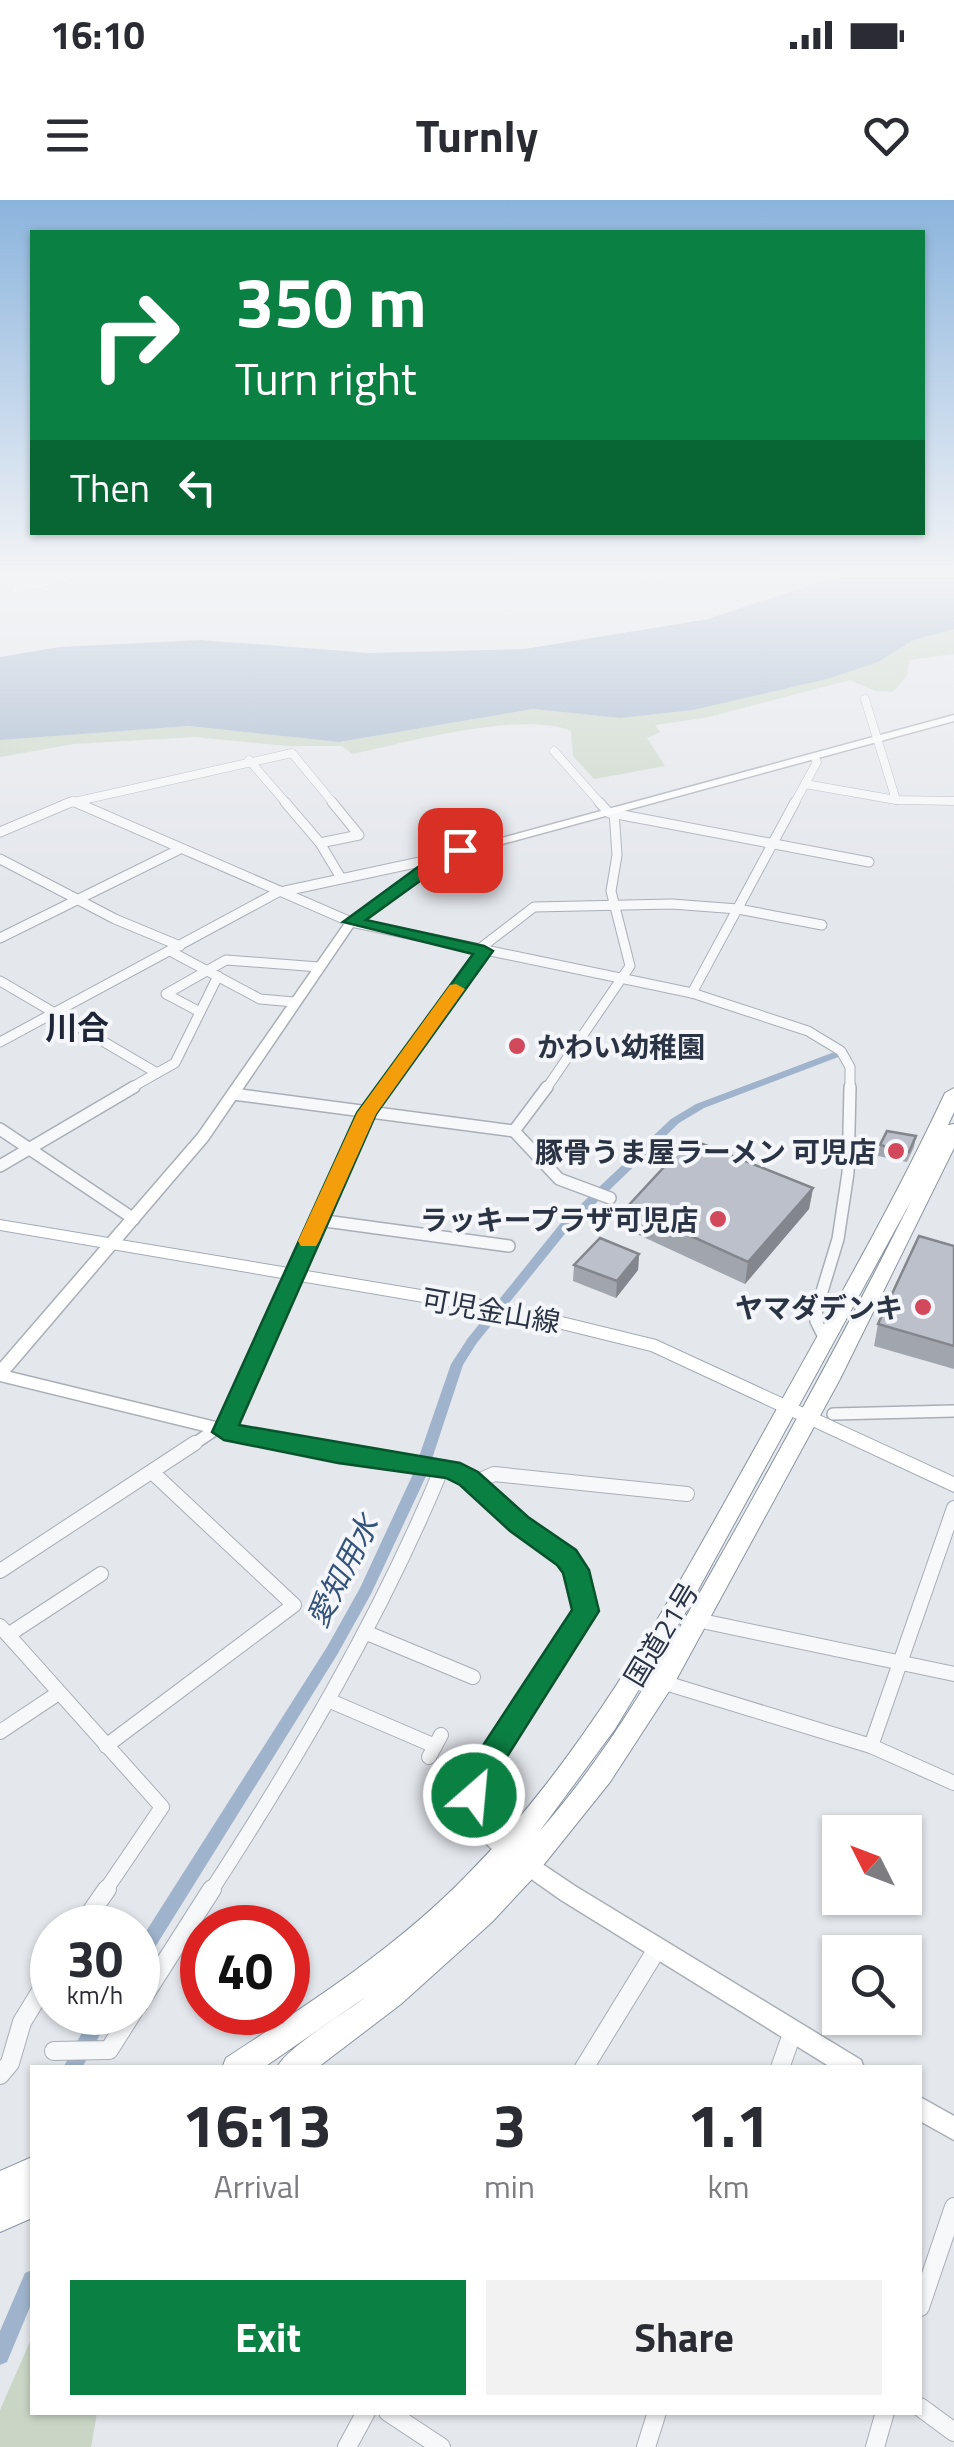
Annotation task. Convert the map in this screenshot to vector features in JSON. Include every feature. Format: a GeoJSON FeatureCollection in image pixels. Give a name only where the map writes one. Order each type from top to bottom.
{"type":"FeatureCollection","features":[{"type":"Feature","properties":{"kind":"highway","name":"国道21号"},"geometry":{"type":"LineString","coordinates":[[240,2065],[393,1960],[469,1891],[507,1851],[614,1713],[798,1414],[826,1341],[892,1225],[954,1094]]}},
{"type":"Feature","properties":{"kind":"highway","name":"国道21号"},"geometry":{"type":"LineString","coordinates":[[296,2065],[411,1982],[529,1867],[567,1820],[662,1682],[697,1620],[798,1414],[954,1129]]}},
{"type":"Feature","properties":{"kind":"highway"},"geometry":{"type":"LineString","coordinates":[[0,2188],[30,2173]]}},
{"type":"Feature","properties":{"kind":"highway"},"geometry":{"type":"LineString","coordinates":[[0,2217],[30,2203]]}},
{"type":"Feature","properties":{"kind":"main road","name":"可児金山線"},"geometry":{"type":"LineString","coordinates":[[0,1226],[516,1312],[656,1346],[954,1485]]}},
{"type":"Feature","properties":{"kind":"street"},"geometry":{"type":"LineString","coordinates":[[865,699],[896,800]]}},
{"type":"Feature","properties":{"kind":"street"},"geometry":{"type":"LineString","coordinates":[[0,1042],[283,891],[613,813],[954,718]]}},
{"type":"Feature","properties":{"kind":"street"},"geometry":{"type":"LineString","coordinates":[[554,750],[613,813],[870,862]]}},
{"type":"Feature","properties":{"kind":"street"},"geometry":{"type":"LineString","coordinates":[[0,832],[73,800],[292,753],[359,835],[320,843]]}},
{"type":"Feature","properties":{"kind":"street"},"geometry":{"type":"LineString","coordinates":[[692,993],[817,762],[815,758]]}},
{"type":"Feature","properties":{"kind":"street"},"geometry":{"type":"LineString","coordinates":[[249,760],[320,843],[341,878]]}},
{"type":"Feature","properties":{"kind":"street"},"geometry":{"type":"LineString","coordinates":[[805,784],[896,800],[952,801]]}},
{"type":"Feature","properties":{"kind":"street"},"geometry":{"type":"LineString","coordinates":[[73,800],[178,850],[352,922],[692,993],[808,1032],[848,1058],[848,1173],[838,1239],[816,1308],[816,1321],[826,1341]]}},
{"type":"Feature","properties":{"kind":"street"},"geometry":{"type":"LineString","coordinates":[[233,1094],[518,1132],[630,966],[611,891],[617,855],[613,813]]}},
{"type":"Feature","properties":{"kind":"street"},"geometry":{"type":"LineString","coordinates":[[0,938],[178,850]]}},
{"type":"Feature","properties":{"kind":"street"},"geometry":{"type":"LineString","coordinates":[[443,856],[352,922],[204,1137],[0,1374],[220,1430],[463,1474],[519,1524],[566,1558],[581,1580],[586,1599],[580,1624],[477,1782],[477,1822],[529,1867],[848,2065]]}},
{"type":"Feature","properties":{"kind":"street"},"geometry":{"type":"LineString","coordinates":[[0,860],[175,948],[260,999],[294,1002]]}},
{"type":"Feature","properties":{"kind":"street"},"geometry":{"type":"LineString","coordinates":[[0,1572],[220,1430],[366,1113],[481,950],[534,907],[738,909],[822,925]]}},
{"type":"Feature","properties":{"kind":"street"},"geometry":{"type":"LineString","coordinates":[[200,1012],[166,994],[226,960],[319,967]]}},
{"type":"Feature","properties":{"kind":"street"},"geometry":{"type":"LineString","coordinates":[[0,1166],[175,1063],[218,976]]}},
{"type":"Feature","properties":{"kind":"street"},"geometry":{"type":"LineString","coordinates":[[0,981],[157,1073]]}},
{"type":"Feature","properties":{"kind":"street"},"geometry":{"type":"LineString","coordinates":[[0,1129],[134,1218]]}},
{"type":"Feature","properties":{"kind":"street"},"geometry":{"type":"LineString","coordinates":[[514,1131],[559,1179],[610,1198]]}},
{"type":"Feature","properties":{"kind":"street"},"geometry":{"type":"LineString","coordinates":[[318,1220],[509,1246]]}},
{"type":"Feature","properties":{"kind":"street"},"geometry":{"type":"LineString","coordinates":[[834,1414],[954,1411]]}},
{"type":"Feature","properties":{"kind":"street"},"geometry":{"type":"LineString","coordinates":[[160,1971],[387,1598],[439,1467]]}},
{"type":"Feature","properties":{"kind":"street"},"geometry":{"type":"LineString","coordinates":[[106,1746],[294,1605],[152,1472]]}},
{"type":"Feature","properties":{"kind":"street"},"geometry":{"type":"LineString","coordinates":[[474,1483],[494,1474],[687,1494]]}},
{"type":"Feature","properties":{"kind":"street"},"geometry":{"type":"LineString","coordinates":[[871,1746],[954,1508]]}},
{"type":"Feature","properties":{"kind":"street"},"geometry":{"type":"LineString","coordinates":[[96,1905],[162,1807],[4,1631],[102,1574]]}},
{"type":"Feature","properties":{"kind":"street"},"geometry":{"type":"LineString","coordinates":[[697,1620],[954,1674]]}},
{"type":"Feature","properties":{"kind":"street"},"geometry":{"type":"LineString","coordinates":[[366,1634],[474,1677]]}},
{"type":"Feature","properties":{"kind":"street"},"geometry":{"type":"LineString","coordinates":[[662,1682],[871,1746],[954,1782]]}},
{"type":"Feature","properties":{"kind":"street"},"geometry":{"type":"LineString","coordinates":[[0,1732],[57,1694]]}},
{"type":"Feature","properties":{"kind":"street"},"geometry":{"type":"LineString","coordinates":[[328,1700],[435,1746]]}},
{"type":"Feature","properties":{"kind":"street"},"geometry":{"type":"LineString","coordinates":[[586,2065],[657,1949]]}},
{"type":"Feature","properties":{"kind":"street"},"geometry":{"type":"LineString","coordinates":[[0,2075],[10,2064],[30,2009]]}},
{"type":"Feature","properties":{"kind":"street"},"geometry":{"type":"LineString","coordinates":[[781,2065],[794,2031]]}},
{"type":"Feature","properties":{"kind":"street"},"geometry":{"type":"LineString","coordinates":[[58,2051],[109,2050],[118,2035]]}},
{"type":"Feature","properties":{"kind":"street"},"geometry":{"type":"LineString","coordinates":[[922,2109],[954,2129]]}},
{"type":"Feature","properties":{"kind":"street"},"geometry":{"type":"LineString","coordinates":[[922,2301],[954,2207]]}},
{"type":"Feature","properties":{"kind":"street"},"geometry":{"type":"LineString","coordinates":[[922,2408],[954,2432]]}},
{"type":"Feature","properties":{"kind":"street"},"geometry":{"type":"LineString","coordinates":[[347,2447],[364,2415]]}},
{"type":"Feature","properties":{"kind":"street"},"geometry":{"type":"LineString","coordinates":[[393,2415],[441,2447]]}},
{"type":"Feature","properties":{"kind":"street"},"geometry":{"type":"LineString","coordinates":[[646,2447],[656,2415]]}},
{"type":"Feature","properties":{"kind":"street"},"geometry":{"type":"LineString","coordinates":[[875,2447],[885,2415]]}},
{"type":"Feature","properties":{"kind":"green space"},"geometry":{"type":"Polygon","coordinates":[[[795,680],[903,680],[893,692],[875,691],[850,680],[709,717],[655,725],[660,732],[647,738],[665,766],[594,779],[573,756],[571,731],[524,724],[463,730],[352,754],[342,746],[288,746],[195,737],[74,744],[0,757],[0,740],[11,738],[189,726],[339,742],[533,709],[619,718],[795,680]]]}},
{"type":"Feature","properties":{"kind":"green space"},"geometry":{"type":"Polygon","coordinates":[[[30,2342],[30,2415],[97,2415],[91,2447],[0,2447],[0,2410],[30,2342]]]}},
{"type":"Feature","properties":{"kind":"water"},"geometry":{"type":"Polygon","coordinates":[[[0,680],[823,680],[693,710],[619,718],[533,709],[339,742],[189,726],[0,740],[0,680]]]}},
{"type":"Feature","properties":{"kind":"building"},"geometry":{"type":"Polygon","coordinates":[[[887,1131],[916,1136],[909,1152],[880,1145],[887,1131]]]}},
{"type":"Feature","properties":{"kind":"building","name":"ラッキープラザ可児店"},"geometry":{"type":"Polygon","coordinates":[[[690,1139],[813,1188],[748,1262],[627,1207],[690,1139]]]}},
{"type":"Feature","properties":{"kind":"building","name":"ヤマダデンキ"},"geometry":{"type":"Polygon","coordinates":[[[919,1236],[954,1246],[954,1346],[878,1324],[919,1236]]]}},
{"type":"Feature","properties":{"kind":"building"},"geometry":{"type":"Polygon","coordinates":[[[600,1238],[639,1254],[617,1281],[574,1265],[600,1238]]]}},
{"type":"Feature","properties":{"kind":"waterway","name":"愛知用水"},"geometry":{"type":"LineString","coordinates":[[160,1924],[332,1651],[366,1590],[420,1474],[457,1364],[472,1341],[564,1227],[675,1121],[700,1106],[837,1054]]}},
{"type":"Feature","properties":{"kind":"waterway","name":"愛知用水"},"geometry":{"type":"LineString","coordinates":[[74,2065],[90,2035]]}},
{"type":"Feature","properties":{"kind":"waterway","name":"愛知用水"},"geometry":{"type":"LineString","coordinates":[[0,2355],[30,2285]]}},
{"type":"Feature","properties":{"kind":"slow traffic"},"geometry":{"type":"LineString","coordinates":[[309,1241],[366,1113],[456,989]]}},
{"type":"Feature","properties":{"kind":"place","name":"かわい幼稚園"},"geometry":{"type":"Point","coordinates":[517,1046]}},
{"type":"Feature","properties":{"kind":"place","name":"豚骨うま屋ラーメン 可児店"},"geometry":{"type":"Point","coordinates":[896,1151]}},
{"type":"Feature","properties":{"kind":"place","name":"ラッキープラザ可児店"},"geometry":{"type":"Point","coordinates":[718,1219]}},
{"type":"Feature","properties":{"kind":"place","name":"ヤマダデンキ"},"geometry":{"type":"Point","coordinates":[923,1307]}},
{"type":"Feature","properties":{"kind":"district","name":"川合"},"geometry":{"type":"Point","coordinates":[77,1027]}},
{"type":"Feature","properties":{"kind":"route"},"geometry":{"type":"LineString","coordinates":[[460,850],[443,856],[403,889],[352,922],[484,951],[366,1113],[224,1432],[338,1454],[451,1469],[469,1478],[576,1570],[586,1611],[486,1765],[474,1795]]}}]}
